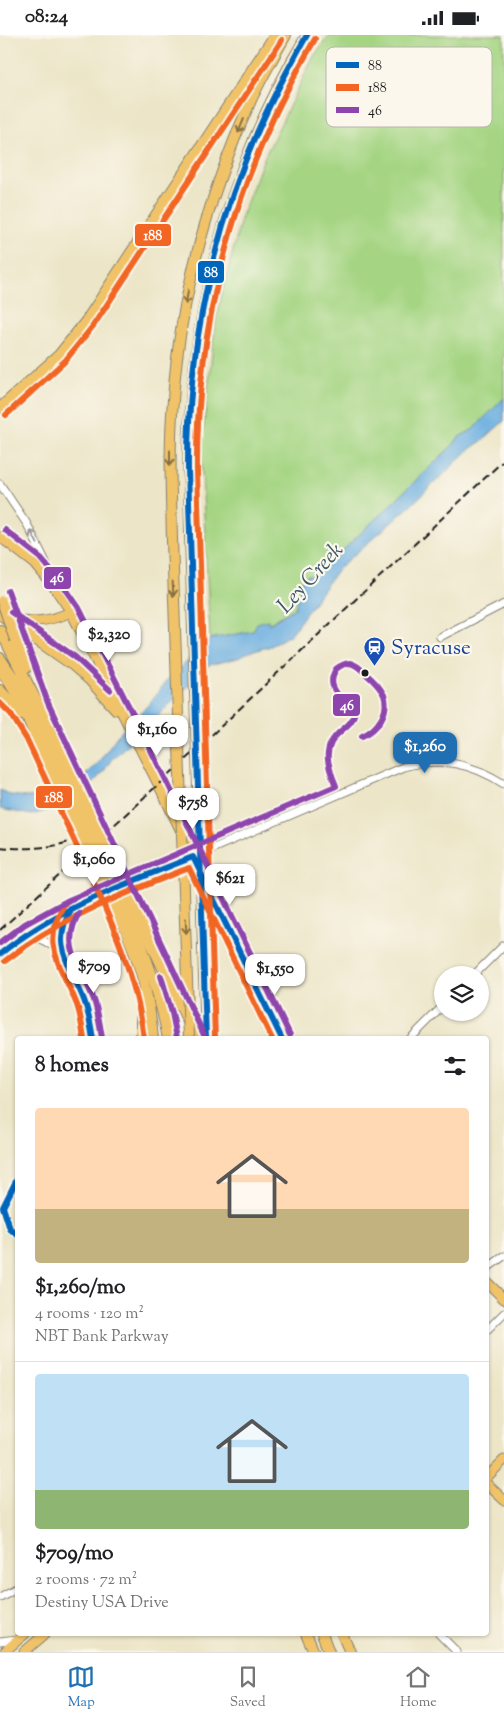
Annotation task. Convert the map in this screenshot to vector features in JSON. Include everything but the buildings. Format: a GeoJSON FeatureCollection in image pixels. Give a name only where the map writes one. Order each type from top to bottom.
{"type":"FeatureCollection","features":[{"type":"Feature","properties":{"kind":"highway"},"geometry":{"type":"LineString","coordinates":[[0,408],[60,355],[86,321],[275,35]]}},
{"type":"Feature","properties":{"kind":"highway"},"geometry":{"type":"LineString","coordinates":[[189,1036],[172,540],[170,453],[173,399],[179,342],[199,241],[221,173],[252,97],[286,35]]}},
{"type":"Feature","properties":{"kind":"highway"},"geometry":{"type":"LineString","coordinates":[[206,1036],[190,536],[189,455],[193,383],[198,338],[216,251],[229,208],[254,139],[307,35]]}},
{"type":"Feature","properties":{"kind":"highway"},"geometry":{"type":"LineString","coordinates":[[1,598],[12,643],[40,706],[43,732],[132,923],[153,978],[164,1015],[168,1036]]}},
{"type":"Feature","properties":{"kind":"highway"},"geometry":{"type":"LineString","coordinates":[[0,630],[12,643]]}},
{"type":"Feature","properties":{"kind":"highway"},"geometry":{"type":"LineString","coordinates":[[0,657],[22,690],[132,923],[194,1036]]}},
{"type":"Feature","properties":{"kind":"highway"},"geometry":{"type":"LineString","coordinates":[[0,670],[14,690],[28,717],[43,732]]}},
{"type":"Feature","properties":{"kind":"highway"},"geometry":{"type":"LineString","coordinates":[[0,690],[43,732]]}},
{"type":"Feature","properties":{"kind":"highway"},"geometry":{"type":"LineString","coordinates":[[132,923],[141,992],[141,1036]]}},
{"type":"Feature","properties":{"kind":"highway"},"geometry":{"type":"LineString","coordinates":[[138,962],[145,986],[153,1036]]}},
{"type":"Feature","properties":{"kind":"highway"},"geometry":{"type":"LineString","coordinates":[[307,1636],[314,1652]]}},
{"type":"Feature","properties":{"kind":"highway"},"geometry":{"type":"LineString","coordinates":[[323,1636],[329,1652]]}},
{"type":"Feature","properties":{"kind":"highway"},"geometry":{"type":"LineString","coordinates":[[343,1636],[350,1652]]}},
{"type":"Feature","properties":{"kind":"main road"},"geometry":{"type":"LineString","coordinates":[[0,537],[35,564],[51,583],[71,613],[281,1036]]}},
{"type":"Feature","properties":{"kind":"main road"},"geometry":{"type":"LineString","coordinates":[[0,614],[19,620],[39,622],[71,613]]}},
{"type":"Feature","properties":{"kind":"main road"},"geometry":{"type":"LineString","coordinates":[[0,614],[73,666],[89,680],[126,722]]}},
{"type":"Feature","properties":{"kind":"main road"},"geometry":{"type":"LineString","coordinates":[[489,1284],[504,1299]]}},
{"type":"Feature","properties":{"kind":"main road"},"geometry":{"type":"LineString","coordinates":[[489,1475],[504,1460]]}},
{"type":"Feature","properties":{"kind":"main road"},"geometry":{"type":"LineString","coordinates":[[489,1486],[504,1500]]}},
{"type":"Feature","properties":{"kind":"main road"},"geometry":{"type":"LineString","coordinates":[[4,1652],[22,1636]]}},
{"type":"Feature","properties":{"kind":"main road"},"geometry":{"type":"LineString","coordinates":[[24,1652],[43,1636]]}},
{"type":"Feature","properties":{"kind":"street"},"geometry":{"type":"LineString","coordinates":[[0,484],[27,524],[71,613]]}},
{"type":"Feature","properties":{"kind":"street"},"geometry":{"type":"LineString","coordinates":[[440,637],[504,604]]}},
{"type":"Feature","properties":{"kind":"street"},"geometry":{"type":"LineString","coordinates":[[0,954],[10,945],[72,907],[403,767],[446,761],[467,766],[489,775],[504,785]]}},
{"type":"Feature","properties":{"kind":"street"},"geometry":{"type":"LineString","coordinates":[[65,957],[62,933],[72,907]]}},
{"type":"Feature","properties":{"kind":"street"},"geometry":{"type":"LineString","coordinates":[[46,922],[84,998],[93,1036]]}},
{"type":"Feature","properties":{"kind":"street"},"geometry":{"type":"LineString","coordinates":[[10,945],[29,938],[40,938],[49,942],[65,957]]}},
{"type":"Feature","properties":{"kind":"street"},"geometry":{"type":"LineString","coordinates":[[483,966],[504,945]]}},
{"type":"Feature","properties":{"kind":"street"},"geometry":{"type":"LineString","coordinates":[[413,1036],[434,1015]]}},
{"type":"Feature","properties":{"kind":"street"},"geometry":{"type":"LineString","coordinates":[[489,1267],[504,1256]]}},
{"type":"Feature","properties":{"kind":"street"},"geometry":{"type":"LineString","coordinates":[[489,1328],[504,1313]]}},
{"type":"Feature","properties":{"kind":"street"},"geometry":{"type":"LineString","coordinates":[[0,1597],[15,1589]]}},
{"type":"Feature","properties":{"kind":"street"},"geometry":{"type":"LineString","coordinates":[[441,1636],[457,1652]]}},
{"type":"Feature","properties":{"kind":"street"},"geometry":{"type":"LineString","coordinates":[[0,1642],[17,1640]]}},
{"type":"Feature","properties":{"kind":"green space"},"geometry":{"type":"Polygon","coordinates":[[[329,35],[504,35],[504,398],[472,430],[459,437],[453,445],[318,574],[304,577],[295,608],[268,624],[268,620],[254,631],[210,639],[201,451],[216,318],[242,215],[264,158],[314,56],[329,35]]]}},
{"type":"Feature","properties":{"kind":"water","name":"Ley Creek"},"geometry":{"type":"Polygon","coordinates":[[[504,398],[504,421],[470,449],[408,508],[338,569],[291,634],[271,646],[238,658],[209,665],[111,760],[90,786],[48,810],[32,815],[0,809],[0,790],[11,795],[25,797],[42,796],[55,792],[86,774],[100,760],[117,736],[149,704],[167,680],[210,639],[253,631],[257,623],[268,620],[269,624],[295,608],[304,577],[318,574],[453,445],[459,437],[472,430],[504,398]]]}},
{"type":"Feature","properties":{"kind":"railway"},"geometry":{"type":"LineString","coordinates":[[0,930],[200,746],[504,460]]}},
{"type":"Feature","properties":{"kind":"railway"},"geometry":{"type":"LineString","coordinates":[[0,847],[28,848],[54,845],[81,838],[106,826]]}},
{"type":"Feature","properties":{"kind":"transit line","name":"88"},"geometry":{"type":"LineString","coordinates":[[206,1036],[188,470],[192,382],[206,294],[228,208],[260,126],[282,80],[307,35]]}},
{"type":"Feature","properties":{"kind":"transit line","name":"188"},"geometry":{"type":"LineString","coordinates":[[215,1036],[197,470],[201,383],[215,296],[237,211],[251,170],[273,118],[315,39]]}},
{"type":"Feature","properties":{"kind":"transit line","name":"188"},"geometry":{"type":"LineString","coordinates":[[6,415],[65,361],[93,326],[282,40]]}},
{"type":"Feature","properties":{"kind":"transit line","name":"46"},"geometry":{"type":"LineString","coordinates":[[5,530],[41,558],[79,608],[167,782],[290,1035]]}},
{"type":"Feature","properties":{"kind":"transit line","name":"46"},"geometry":{"type":"LineString","coordinates":[[8,591],[48,703],[204,1035]]}},
{"type":"Feature","properties":{"kind":"transit line","name":"46"},"geometry":{"type":"LineString","coordinates":[[11,612],[75,657],[110,690]]}},
{"type":"Feature","properties":{"kind":"transit line","name":"46"},"geometry":{"type":"LineString","coordinates":[[0,943],[25,924],[69,900],[336,786],[328,763],[328,749],[335,736],[352,720],[354,715],[337,694],[332,683],[336,669],[348,663],[361,669],[374,681],[384,695],[385,708],[381,720],[373,729],[362,736]]}},
{"type":"Feature","properties":{"kind":"transit line","name":"188"},"geometry":{"type":"LineString","coordinates":[[0,703],[11,714],[27,740],[107,913],[130,974],[141,1017],[144,1036]]}},
{"type":"Feature","properties":{"kind":"transit line","name":"88"},"geometry":{"type":"LineString","coordinates":[[0,954],[45,923],[68,910],[117,887],[193,857],[281,1036]]}},
{"type":"Feature","properties":{"kind":"transit line","name":"188"},"geometry":{"type":"LineString","coordinates":[[5,961],[26,945],[70,919],[117,897],[189,868],[271,1036]]}},
{"type":"Feature","properties":{"kind":"transit line","name":"188"},"geometry":{"type":"LineString","coordinates":[[65,903],[57,918],[53,943],[60,967],[78,1009],[83,1036]]}},
{"type":"Feature","properties":{"kind":"transit line","name":"88"},"geometry":{"type":"LineString","coordinates":[[72,908],[65,921],[62,944],[68,966],[86,1005],[93,1036]]}},
{"type":"Feature","properties":{"kind":"transit line","name":"46"},"geometry":{"type":"LineString","coordinates":[[79,913],[73,925],[72,947],[74,957],[94,1000],[102,1036]]}},
{"type":"Feature","properties":{"kind":"transit line","name":"46"},"geometry":{"type":"LineString","coordinates":[[161,976],[177,1036]]}},
{"type":"Feature","properties":{"kind":"transit line","name":"88"},"geometry":{"type":"LineString","coordinates":[[15,1183],[3,1207],[10,1229],[15,1233]]}},
{"type":"Feature","properties":{"kind":"place","name":"Syracuse"},"geometry":{"type":"Point","coordinates":[375,666]}}]}
